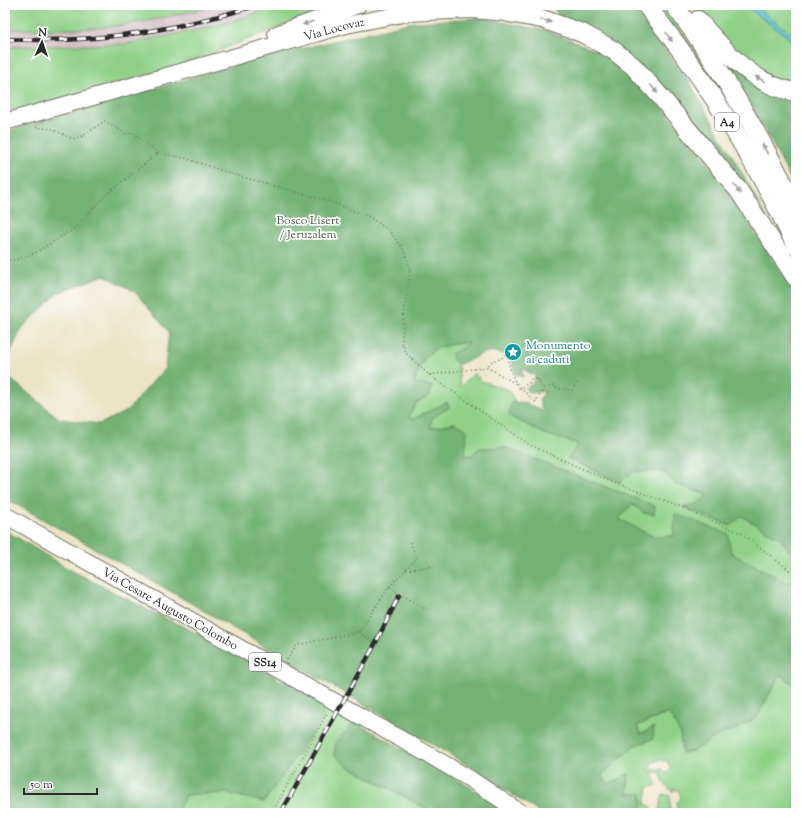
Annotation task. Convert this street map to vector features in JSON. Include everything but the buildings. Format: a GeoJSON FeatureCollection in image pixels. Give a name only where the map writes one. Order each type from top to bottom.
{"type":"FeatureCollection","features":[{"type":"Feature","properties":{"kind":"highway","name":"A4"},"geometry":{"type":"LineString","coordinates":[[646,5],[712,96],[773,200],[796,246]]}},
{"type":"Feature","properties":{"kind":"highway","name":"A4"},"geometry":{"type":"LineString","coordinates":[[674,5],[692,28],[734,92],[796,208]]}},
{"type":"Feature","properties":{"kind":"highway"},"geometry":{"type":"LineString","coordinates":[[685,5],[721,47],[743,68],[774,86],[796,92]]}},
{"type":"Feature","properties":{"kind":"highway"},"geometry":{"type":"LineString","coordinates":[[496,10],[542,20],[582,33],[613,50],[633,66],[735,186],[796,278]]}},
{"type":"Feature","properties":{"kind":"main road","name":"Via Locovaz"},"geometry":{"type":"LineString","coordinates":[[189,69],[277,34],[358,5]]}},
{"type":"Feature","properties":{"kind":"main road","name":"Via Locovaz"},"geometry":{"type":"LineString","coordinates":[[5,122],[346,25],[408,13],[446,10],[496,10],[518,12],[530,5]]}},
{"type":"Feature","properties":{"kind":"main road","name":"Via Cesare Augusto Colombo"},"geometry":{"type":"LineString","coordinates":[[5,516],[470,779],[521,813]]}},
{"type":"Feature","properties":{"kind":"path"},"geometry":{"type":"LineString","coordinates":[[789,5],[796,12]]}},
{"type":"Feature","properties":{"kind":"path"},"geometry":{"type":"LineString","coordinates":[[32,128],[52,129],[73,138],[81,137],[105,121],[126,134],[132,133],[158,153],[185,158],[232,174],[325,200],[370,217],[388,230],[402,247],[408,260],[410,272],[403,321],[402,344],[407,354],[430,375],[530,445],[607,480],[672,504],[740,533],[792,572]]}},
{"type":"Feature","properties":{"kind":"path"},"geometry":{"type":"LineString","coordinates":[[5,261],[18,259],[35,253],[75,228],[106,195],[158,153]]}},
{"type":"Feature","properties":{"kind":"path"},"geometry":{"type":"LineString","coordinates":[[487,367],[493,360],[501,359],[514,346]]}},
{"type":"Feature","properties":{"kind":"path"},"geometry":{"type":"LineString","coordinates":[[508,352],[513,356],[516,350]]}},
{"type":"Feature","properties":{"kind":"path"},"geometry":{"type":"LineString","coordinates":[[508,352],[508,361],[516,384]]}},
{"type":"Feature","properties":{"kind":"path"},"geometry":{"type":"LineString","coordinates":[[430,375],[487,367],[516,384],[536,402],[544,387]]}},
{"type":"Feature","properties":{"kind":"path"},"geometry":{"type":"LineString","coordinates":[[520,388],[528,384],[532,378],[539,380],[540,386],[553,386],[559,389],[572,390],[577,383]]}},
{"type":"Feature","properties":{"kind":"path"},"geometry":{"type":"LineString","coordinates":[[279,670],[298,645],[359,632],[390,587],[417,558],[410,542]]}},
{"type":"Feature","properties":{"kind":"path"},"geometry":{"type":"LineString","coordinates":[[406,570],[434,566]]}},
{"type":"Feature","properties":{"kind":"path"},"geometry":{"type":"LineString","coordinates":[[390,587],[427,610]]}},
{"type":"Feature","properties":{"kind":"path"},"geometry":{"type":"LineString","coordinates":[[359,632],[373,642]]}},
{"type":"Feature","properties":{"kind":"path"},"geometry":{"type":"LineString","coordinates":[[272,813],[334,701]]}},
{"type":"Feature","properties":{"kind":"shaded area"},"geometry":{"type":"Polygon","coordinates":[[[216,5],[283,5],[212,27],[126,44],[5,47],[5,29],[67,29],[117,25],[173,16],[216,5]]]}},
{"type":"Feature","properties":{"kind":"green space"},"geometry":{"type":"Polygon","coordinates":[[[5,5],[216,5],[123,25],[85,29],[5,29],[5,5]]]}},
{"type":"Feature","properties":{"kind":"green space"},"geometry":{"type":"Polygon","coordinates":[[[283,5],[338,5],[183,64],[5,117],[5,47],[126,44],[212,27],[283,5]]]}},
{"type":"Feature","properties":{"kind":"green space"},"geometry":{"type":"Polygon","coordinates":[[[554,5],[631,5],[690,83],[773,227],[703,134],[659,82],[560,17],[556,13],[554,5]]]}},
{"type":"Feature","properties":{"kind":"green space"},"geometry":{"type":"Polygon","coordinates":[[[653,5],[663,5],[707,66],[728,100],[742,127],[653,5]]]}},
{"type":"Feature","properties":{"kind":"green space"},"geometry":{"type":"Polygon","coordinates":[[[693,5],[744,5],[788,37],[796,48],[796,86],[769,78],[722,40],[693,5]]]}},
{"type":"Feature","properties":{"kind":"green space"},"geometry":{"type":"Polygon","coordinates":[[[753,5],[796,5],[796,31],[786,31],[753,5]]]}},
{"type":"Feature","properties":{"kind":"green space","name":"Bosco Lisert / Jeruzalem"},"geometry":{"type":"Polygon","coordinates":[[[482,18],[548,31],[605,54],[653,96],[704,157],[796,293],[796,561],[781,539],[742,516],[731,526],[683,507],[697,504],[708,495],[675,484],[665,472],[634,471],[620,482],[569,458],[578,444],[545,434],[509,416],[511,403],[521,402],[543,410],[539,401],[545,391],[530,393],[525,389],[533,383],[536,376],[521,368],[523,377],[515,374],[512,359],[503,354],[496,352],[484,353],[458,364],[453,360],[452,353],[463,348],[468,342],[446,345],[432,351],[427,356],[422,362],[414,383],[432,386],[429,396],[416,403],[408,417],[414,419],[447,402],[449,407],[432,418],[430,428],[455,423],[467,430],[465,456],[473,455],[479,448],[504,447],[655,506],[654,514],[644,513],[632,504],[619,519],[654,537],[674,536],[675,514],[728,534],[731,553],[788,583],[796,581],[796,686],[780,674],[757,717],[736,729],[718,735],[693,751],[682,753],[680,732],[669,713],[637,725],[641,734],[654,727],[653,739],[635,745],[601,775],[608,784],[629,774],[627,794],[642,793],[642,810],[638,813],[540,813],[478,771],[163,587],[5,498],[5,132],[242,63],[413,22],[482,18]],[[104,275],[58,293],[22,328],[10,353],[7,376],[60,419],[100,424],[127,411],[165,368],[169,332],[134,291],[104,275]]]}},
{"type":"Feature","properties":{"kind":"green space"},"geometry":{"type":"Polygon","coordinates":[[[721,57],[796,97],[796,189],[752,106],[721,57]]]}},
{"type":"Feature","properties":{"kind":"green space"},"geometry":{"type":"Polygon","coordinates":[[[469,342],[453,360],[458,364],[460,387],[474,373],[481,381],[509,390],[516,403],[511,403],[545,434],[578,444],[569,459],[619,482],[634,471],[665,472],[675,484],[709,495],[697,504],[683,507],[742,516],[781,539],[796,561],[796,581],[788,583],[731,553],[675,514],[674,536],[654,537],[618,519],[632,504],[644,513],[654,514],[617,492],[563,472],[473,455],[465,456],[455,423],[430,428],[432,418],[449,407],[424,413],[414,419],[408,417],[416,403],[429,396],[432,386],[414,384],[422,363],[427,356],[432,351],[447,345],[469,342]]]}},
{"type":"Feature","properties":{"kind":"green space"},"geometry":{"type":"Polygon","coordinates":[[[5,530],[65,567],[156,614],[205,637],[318,701],[324,716],[264,802],[225,793],[185,795],[177,813],[8,813],[5,810],[5,530]]]}},
{"type":"Feature","properties":{"kind":"green space"},"geometry":{"type":"Polygon","coordinates":[[[780,674],[796,686],[796,813],[679,813],[677,812],[677,802],[681,798],[679,791],[674,789],[673,792],[668,788],[663,781],[660,772],[652,773],[657,786],[648,787],[645,804],[652,807],[650,813],[638,813],[642,810],[642,794],[627,794],[629,774],[608,784],[601,775],[635,745],[652,739],[641,734],[637,726],[669,713],[680,732],[682,752],[693,751],[718,735],[736,729],[757,717],[780,674]],[[661,760],[652,762],[649,770],[662,769],[667,774],[671,770],[668,762],[661,760]]]}},
{"type":"Feature","properties":{"kind":"green space"},"geometry":{"type":"Polygon","coordinates":[[[318,701],[355,722],[336,741],[335,754],[346,765],[435,813],[177,813],[185,795],[225,793],[264,802],[318,701]]]}},
{"type":"Feature","properties":{"kind":"green space"},"geometry":{"type":"Polygon","coordinates":[[[355,722],[450,775],[512,813],[435,813],[346,765],[334,754],[336,741],[355,722]]]}},
{"type":"Feature","properties":{"kind":"green space"},"geometry":{"type":"Polygon","coordinates":[[[663,794],[670,796],[670,813],[665,813],[659,810],[663,794]]]}},
{"type":"Feature","properties":{"kind":"water"},"geometry":{"type":"Polygon","coordinates":[[[744,5],[753,5],[789,32],[795,30],[796,48],[788,37],[744,5]]]}},
{"type":"Feature","properties":{"kind":"railway"},"geometry":{"type":"LineString","coordinates":[[5,39],[69,39],[132,34],[195,22],[257,5]]}},
{"type":"Feature","properties":{"kind":"railway"},"geometry":{"type":"LineString","coordinates":[[281,813],[373,648],[399,596]]}},
{"type":"Feature","properties":{"kind":"place","name":"Monumento ai caduti"},"geometry":{"type":"Point","coordinates":[513,352]}}]}
